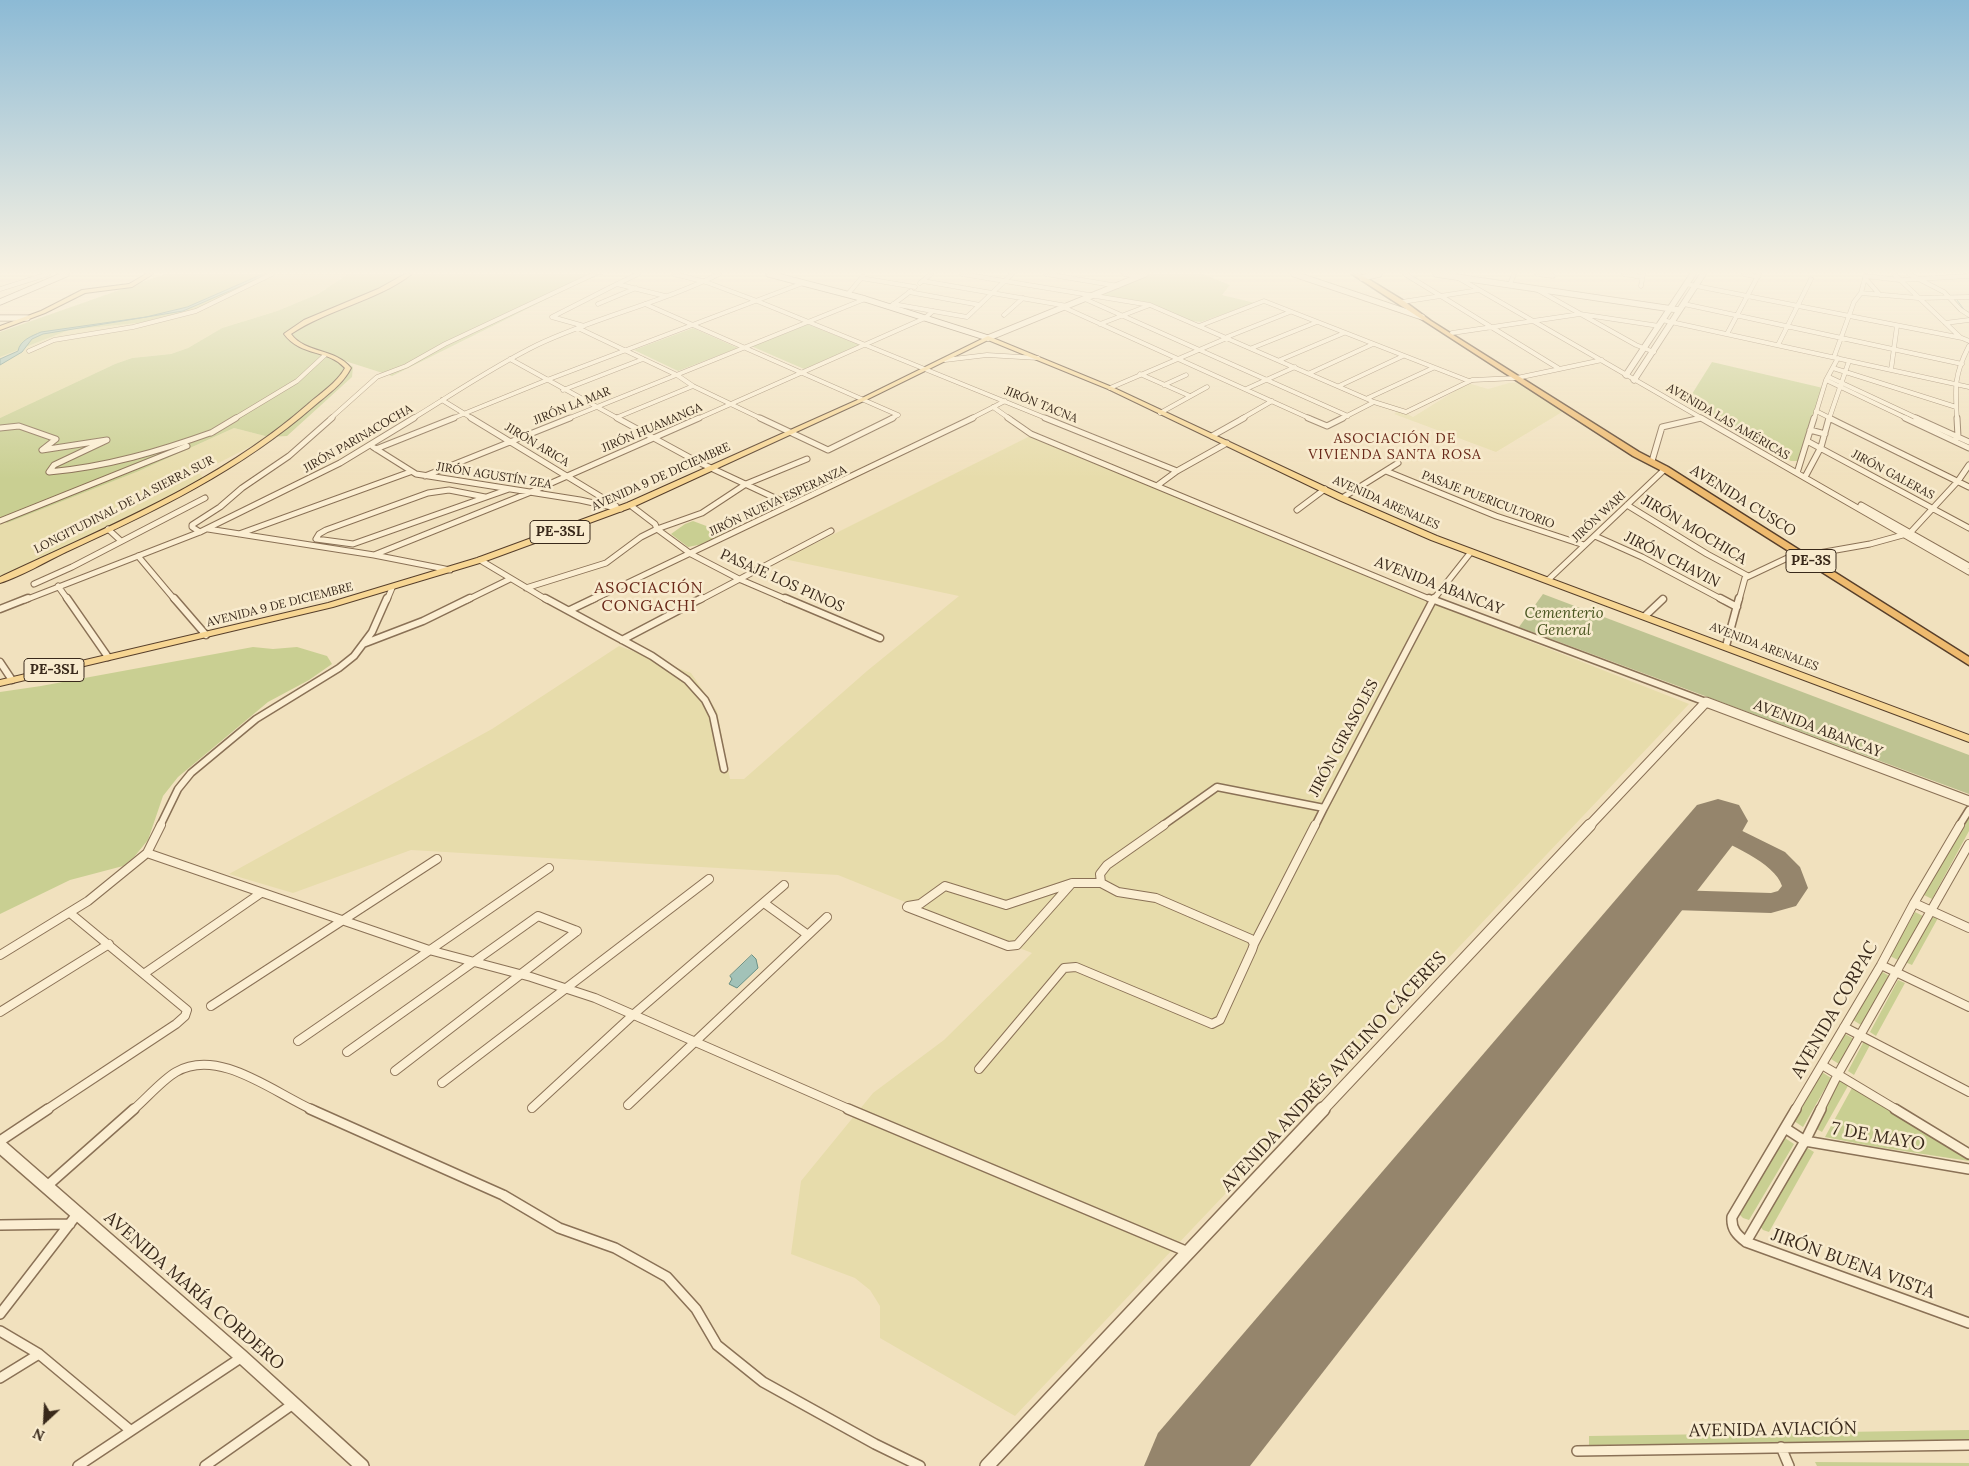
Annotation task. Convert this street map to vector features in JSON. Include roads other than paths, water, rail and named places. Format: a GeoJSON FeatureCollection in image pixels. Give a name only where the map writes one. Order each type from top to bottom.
{"type":"FeatureCollection","features":[{"type":"Feature","properties":{"kind":"highway","name":"AVENIDA CUSCO"},"geometry":{"type":"LineString","coordinates":[[1462,342],[1636,454],[1665,469],[1969,662]]}},
{"type":"Feature","properties":{"kind":"highway","name":"AVENIDA CUSCO"},"geometry":{"type":"LineString","coordinates":[[1466,342],[1519,378]]}},
{"type":"Feature","properties":{"kind":"main road","name":"LONGITUDINAL DE LA SIERRA SUR"},"geometry":{"type":"LineString","coordinates":[[0,580],[108,529],[209,477],[290,425],[347,371],[344,362],[303,347],[296,342]]}},
{"type":"Feature","properties":{"kind":"main road","name":"AVENIDA 9 DE DICIEMBRE"},"geometry":{"type":"LineString","coordinates":[[108,657],[330,605],[392,588],[480,560],[621,509],[928,369],[979,342]]}},
{"type":"Feature","properties":{"kind":"main road","name":"AVENIDA ARENALES"},"geometry":{"type":"LineString","coordinates":[[999,342],[1110,388],[1342,498],[1471,552],[1726,646],[1969,739]]}},
{"type":"Feature","properties":{"kind":"main road","name":"PE-3SL"},"geometry":{"type":"LineString","coordinates":[[0,683],[108,657]]}},
{"type":"Feature","properties":{"kind":"street"},"geometry":{"type":"LineString","coordinates":[[29,351],[49,342]]}},
{"type":"Feature","properties":{"kind":"street"},"geometry":{"type":"LineString","coordinates":[[200,532],[192,527],[192,525],[220,508],[242,488],[289,456],[377,377],[406,366],[448,342]]}},
{"type":"Feature","properties":{"kind":"street","name":"JIRÓN PARINACOCHA"},"geometry":{"type":"LineString","coordinates":[[0,609],[200,532],[373,447],[442,400],[510,359],[543,342]]}},
{"type":"Feature","properties":{"kind":"street"},"geometry":{"type":"LineString","coordinates":[[609,342],[677,375],[692,386],[787,433],[828,450],[898,415],[736,342]]}},
{"type":"Feature","properties":{"kind":"street"},"geometry":{"type":"LineString","coordinates":[[373,447],[646,342]]}},
{"type":"Feature","properties":{"kind":"street","name":"JIRÓN LA MAR"},"geometry":{"type":"LineString","coordinates":[[425,476],[758,342]]}},
{"type":"Feature","properties":{"kind":"street","name":"JIRÓN TACNA"},"geometry":{"type":"LineString","coordinates":[[858,342],[928,369],[1177,471]]}},
{"type":"Feature","properties":{"kind":"street","name":"JIRÓN HUAMANGA"},"geometry":{"type":"LineString","coordinates":[[374,555],[531,492],[870,342]]}},
{"type":"Feature","properties":{"kind":"street"},"geometry":{"type":"LineString","coordinates":[[1141,342],[1327,426],[1374,402]]}},
{"type":"Feature","properties":{"kind":"street"},"geometry":{"type":"LineString","coordinates":[[1186,342],[1348,416]]}},
{"type":"Feature","properties":{"kind":"street"},"geometry":{"type":"LineString","coordinates":[[1110,388],[1215,342]]}},
{"type":"Feature","properties":{"kind":"street"},"geometry":{"type":"LineString","coordinates":[[1239,342],[1374,402],[1406,412],[1469,381],[1519,378],[1558,368],[1602,360]]}},
{"type":"Feature","properties":{"kind":"street"},"geometry":{"type":"LineString","coordinates":[[1252,348],[1266,342]]}},
{"type":"Feature","properties":{"kind":"street"},"geometry":{"type":"LineString","coordinates":[[1280,360],[1322,342]]}},
{"type":"Feature","properties":{"kind":"street"},"geometry":{"type":"LineString","coordinates":[[1369,342],[1469,381]]}},
{"type":"Feature","properties":{"kind":"street"},"geometry":{"type":"LineString","coordinates":[[1516,342],[1558,368]]}},
{"type":"Feature","properties":{"kind":"street","name":"AVENIDA LAS AMÉRICAS"},"geometry":{"type":"LineString","coordinates":[[1572,342],[1627,373]]}},
{"type":"Feature","properties":{"kind":"street","name":"AVENIDA LAS AMÉRICAS"},"geometry":{"type":"LineString","coordinates":[[1573,342],[1703,418],[1966,565],[1969,572]]}},
{"type":"Feature","properties":{"kind":"street"},"geometry":{"type":"LineString","coordinates":[[1633,342],[1654,352]]}},
{"type":"Feature","properties":{"kind":"street"},"geometry":{"type":"LineString","coordinates":[[1627,373],[1647,342]]}},
{"type":"Feature","properties":{"kind":"street"},"geometry":{"type":"LineString","coordinates":[[1636,378],[1660,342]]}},
{"type":"Feature","properties":{"kind":"street"},"geometry":{"type":"LineString","coordinates":[[1766,342],[1969,387]]}},
{"type":"Feature","properties":{"kind":"street"},"geometry":{"type":"LineString","coordinates":[[1798,471],[1840,342]]}},
{"type":"Feature","properties":{"kind":"street"},"geometry":{"type":"LineString","coordinates":[[1861,342],[1969,364]]}},
{"type":"Feature","properties":{"kind":"street"},"geometry":{"type":"LineString","coordinates":[[1891,370],[1896,342]]}},
{"type":"Feature","properties":{"kind":"street"},"geometry":{"type":"LineString","coordinates":[[1310,373],[1373,344]]}},
{"type":"Feature","properties":{"kind":"street"},"geometry":{"type":"LineString","coordinates":[[1958,437],[1955,384],[1969,346]]}},
{"type":"Feature","properties":{"kind":"street"},"geometry":{"type":"LineString","coordinates":[[0,521],[172,452],[213,432],[297,381],[325,355]]}},
{"type":"Feature","properties":{"kind":"street"},"geometry":{"type":"LineString","coordinates":[[945,360],[987,355],[1042,359]]}},
{"type":"Feature","properties":{"kind":"street"},"geometry":{"type":"LineString","coordinates":[[1339,386],[1403,356]]}},
{"type":"Feature","properties":{"kind":"street"},"geometry":{"type":"LineString","coordinates":[[510,359],[596,408],[618,417],[711,468],[790,505]]}},
{"type":"Feature","properties":{"kind":"street"},"geometry":{"type":"LineString","coordinates":[[563,390],[643,359]]}},
{"type":"Feature","properties":{"kind":"street"},"geometry":{"type":"LineString","coordinates":[[1806,476],[1821,447],[1829,417],[1849,360]]}},
{"type":"Feature","properties":{"kind":"street"},"geometry":{"type":"LineString","coordinates":[[1246,389],[1295,367]]}},
{"type":"Feature","properties":{"kind":"street"},"geometry":{"type":"LineString","coordinates":[[1368,398],[1434,368]]}},
{"type":"Feature","properties":{"kind":"street"},"geometry":{"type":"LineString","coordinates":[[1833,368],[1956,407]]}},
{"type":"Feature","properties":{"kind":"street"},"geometry":{"type":"LineString","coordinates":[[1140,374],[1190,396]]}},
{"type":"Feature","properties":{"kind":"street"},"geometry":{"type":"LineString","coordinates":[[1164,385],[1186,375]]}},
{"type":"Feature","properties":{"kind":"street"},"geometry":{"type":"LineString","coordinates":[[1828,379],[1969,442]]}},
{"type":"Feature","properties":{"kind":"street"},"geometry":{"type":"LineString","coordinates":[[1841,384],[1969,448]]}},
{"type":"Feature","properties":{"kind":"street"},"geometry":{"type":"LineString","coordinates":[[618,417],[692,386]]}},
{"type":"Feature","properties":{"kind":"street"},"geometry":{"type":"LineString","coordinates":[[1160,413],[1207,387]]}},
{"type":"Feature","properties":{"kind":"street","name":"JIRÓN ARICA"},"geometry":{"type":"LineString","coordinates":[[442,400],[621,509]]}},
{"type":"Feature","properties":{"kind":"street","name":"JIRÓN NUEVA ESPERANZA"},"geometry":{"type":"LineString","coordinates":[[570,610],[691,554],[1005,401]]}},
{"type":"Feature","properties":{"kind":"street"},"geometry":{"type":"LineString","coordinates":[[1212,436],[1272,401]]}},
{"type":"Feature","properties":{"kind":"street","name":"AVENIDA ABANCAY"},"geometry":{"type":"LineString","coordinates":[[993,407],[1031,434],[1433,600],[1969,801]]}},
{"type":"Feature","properties":{"kind":"street"},"geometry":{"type":"LineString","coordinates":[[1891,410],[1896,408]]}},
{"type":"Feature","properties":{"kind":"street"},"geometry":{"type":"LineString","coordinates":[[1816,411],[1969,487]]}},
{"type":"Feature","properties":{"kind":"street"},"geometry":{"type":"LineString","coordinates":[[1652,461],[1662,428],[1665,425],[1703,418]]}},
{"type":"Feature","properties":{"kind":"street"},"geometry":{"type":"LineString","coordinates":[[0,428],[19,426],[56,439],[42,450],[107,440],[60,462],[50,469],[49,472],[53,473],[153,453],[213,432]]}},
{"type":"Feature","properties":{"kind":"street"},"geometry":{"type":"LineString","coordinates":[[1810,430],[1824,434]]}},
{"type":"Feature","properties":{"kind":"street"},"geometry":{"type":"LineString","coordinates":[[1953,440],[1958,437]]}},
{"type":"Feature","properties":{"kind":"street","name":"JIRÓN GALERAS"},"geometry":{"type":"LineString","coordinates":[[1807,441],[1969,528]]}},
{"type":"Feature","properties":{"kind":"street"},"geometry":{"type":"LineString","coordinates":[[1158,485],[1177,471],[1227,443]]}},
{"type":"Feature","properties":{"kind":"street","name":"JIRÓN AGUSTÍN ZEA"},"geometry":{"type":"LineString","coordinates":[[373,447],[410,472],[425,476],[531,492],[621,509]]}},
{"type":"Feature","properties":{"kind":"street"},"geometry":{"type":"LineString","coordinates":[[1802,455],[1815,459]]}},
{"type":"Feature","properties":{"kind":"street"},"geometry":{"type":"LineString","coordinates":[[526,588],[596,567],[641,537],[702,513],[746,484],[807,459]]}},
{"type":"Feature","properties":{"kind":"street"},"geometry":{"type":"LineString","coordinates":[[1342,498],[1398,463]]}},
{"type":"Feature","properties":{"kind":"street"},"geometry":{"type":"LineString","coordinates":[[1726,646],[1745,578],[1800,554],[1870,544],[1908,534],[1958,481],[1969,465]]}},
{"type":"Feature","properties":{"kind":"street","name":"JIRÓN WARI"},"geometry":{"type":"LineString","coordinates":[[1548,580],[1665,469]]}},
{"type":"Feature","properties":{"kind":"street","name":"PASAJE PUERICULTORIO"},"geometry":{"type":"LineString","coordinates":[[1386,471],[1496,516],[1584,545]]}},
{"type":"Feature","properties":{"kind":"street"},"geometry":{"type":"LineString","coordinates":[[239,534],[410,472]]}},
{"type":"Feature","properties":{"kind":"street"},"geometry":{"type":"LineString","coordinates":[[485,497],[449,490],[428,493],[326,530],[319,534],[316,539],[353,544],[509,489]]}},
{"type":"Feature","properties":{"kind":"street"},"geometry":{"type":"LineString","coordinates":[[1297,510],[1325,489]]}},
{"type":"Feature","properties":{"kind":"street"},"geometry":{"type":"LineString","coordinates":[[34,584],[205,498]]}},
{"type":"Feature","properties":{"kind":"street","name":"PASAJE LOS PINOS"},"geometry":{"type":"LineString","coordinates":[[630,505],[655,524],[657,530],[691,554],[739,579],[880,638]]}},
{"type":"Feature","properties":{"kind":"street","name":"JIRÓN MOCHICA"},"geometry":{"type":"LineString","coordinates":[[1627,505],[1707,554],[1748,576]]}},
{"type":"Feature","properties":{"kind":"street"},"geometry":{"type":"LineString","coordinates":[[108,529],[121,540]]}},
{"type":"Feature","properties":{"kind":"street"},"geometry":{"type":"LineString","coordinates":[[206,529],[374,555],[450,570]]}},
{"type":"Feature","properties":{"kind":"street"},"geometry":{"type":"LineString","coordinates":[[622,640],[831,531]]}},
{"type":"Feature","properties":{"kind":"street","name":"JIRÓN CHAVIN"},"geometry":{"type":"LineString","coordinates":[[1595,536],[1642,557],[1738,607]]}},
{"type":"Feature","properties":{"kind":"street","name":"JIRÓN GIRASOLES"},"geometry":{"type":"LineString","coordinates":[[1101,882],[1100,874],[1107,865],[1217,787],[1324,808],[1433,600],[1471,552]]}},
{"type":"Feature","properties":{"kind":"street"},"geometry":{"type":"LineString","coordinates":[[138,556],[206,635]]}},
{"type":"Feature","properties":{"kind":"street"},"geometry":{"type":"LineString","coordinates":[[480,560],[510,579],[570,610],[683,676],[706,700],[713,713],[724,769]]}},
{"type":"Feature","properties":{"kind":"street"},"geometry":{"type":"LineString","coordinates":[[363,644],[423,621],[510,579]]}},
{"type":"Feature","properties":{"kind":"street"},"geometry":{"type":"LineString","coordinates":[[58,586],[108,657]]}},
{"type":"Feature","properties":{"kind":"street"},"geometry":{"type":"LineString","coordinates":[[0,955],[88,901],[147,853],[178,789],[191,774],[256,719],[339,668],[354,656],[382,614],[392,588]]}},
{"type":"Feature","properties":{"kind":"street"},"geometry":{"type":"LineString","coordinates":[[1645,616],[1663,599]]}},
{"type":"Feature","properties":{"kind":"street"},"geometry":{"type":"LineString","coordinates":[[0,662],[12,680]]}},
{"type":"Feature","properties":{"kind":"street","name":"AVENIDA ANDRÉS AVELINO CÁCERES"},"geometry":{"type":"LineString","coordinates":[[987,1466],[1706,702]]}},
{"type":"Feature","properties":{"kind":"street"},"geometry":{"type":"LineString","coordinates":[[979,1068],[1064,968],[1076,967],[1212,1024],[1217,1023],[1254,944],[1324,808]]}},
{"type":"Feature","properties":{"kind":"street","name":"AVENIDA CORPAC"},"geometry":{"type":"LineString","coordinates":[[1732,1227],[1732,1217],[1881,965],[1914,903],[1969,810]]}},
{"type":"Feature","properties":{"kind":"street","name":"AVENIDA CORPAC"},"geometry":{"type":"LineString","coordinates":[[1746,1242],[1805,1141],[1838,1074],[1969,844]]}},
{"type":"Feature","properties":{"kind":"street"},"geometry":{"type":"LineString","coordinates":[[147,853],[429,950],[473,963],[521,973],[565,987],[634,1014],[805,1091],[1188,1252]]}},
{"type":"Feature","properties":{"kind":"street"},"geometry":{"type":"LineString","coordinates":[[211,1006],[437,859]]}},
{"type":"Feature","properties":{"kind":"street"},"geometry":{"type":"LineString","coordinates":[[298,1041],[549,868]]}},
{"type":"Feature","properties":{"kind":"street"},"geometry":{"type":"LineString","coordinates":[[442,1083],[565,987],[709,879]]}},
{"type":"Feature","properties":{"kind":"street"},"geometry":{"type":"LineString","coordinates":[[1072,883],[1017,946],[1008,946],[907,906],[920,904],[945,886],[1006,906],[1072,883],[1101,882],[1118,892],[1156,898],[1251,939],[1254,944]]}},
{"type":"Feature","properties":{"kind":"street"},"geometry":{"type":"LineString","coordinates":[[532,1108],[634,1014],[784,885]]}},
{"type":"Feature","properties":{"kind":"street"},"geometry":{"type":"LineString","coordinates":[[145,974],[261,893]]}},
{"type":"Feature","properties":{"kind":"street"},"geometry":{"type":"LineString","coordinates":[[764,902],[808,935]]}},
{"type":"Feature","properties":{"kind":"street"},"geometry":{"type":"LineString","coordinates":[[1914,903],[1969,928]]}},
{"type":"Feature","properties":{"kind":"street"},"geometry":{"type":"LineString","coordinates":[[0,1141],[176,1024],[185,1016],[187,1010],[70,913]]}},
{"type":"Feature","properties":{"kind":"street"},"geometry":{"type":"LineString","coordinates":[[347,1052],[538,916],[577,931],[395,1071]]}},
{"type":"Feature","properties":{"kind":"street"},"geometry":{"type":"LineString","coordinates":[[628,1105],[827,917]]}},
{"type":"Feature","properties":{"kind":"street"},"geometry":{"type":"LineString","coordinates":[[0,1012],[109,944]]}},
{"type":"Feature","properties":{"kind":"street"},"geometry":{"type":"LineString","coordinates":[[1881,965],[1969,1007]]}},
{"type":"Feature","properties":{"kind":"street"},"geometry":{"type":"LineString","coordinates":[[1844,1027],[1969,1092]]}},
{"type":"Feature","properties":{"kind":"street"},"geometry":{"type":"LineString","coordinates":[[47,1186],[176,1072],[204,1064],[224,1067],[249,1077],[294,1102],[503,1195],[559,1228],[615,1248],[667,1278],[696,1309],[717,1345],[763,1382],[920,1466]]}},
{"type":"Feature","properties":{"kind":"street"},"geometry":{"type":"LineString","coordinates":[[1822,1065],[1969,1154]]}},
{"type":"Feature","properties":{"kind":"street","name":"7 DE MAYO"},"geometry":{"type":"LineString","coordinates":[[1785,1128],[1805,1141],[1969,1170]]}},
{"type":"Feature","properties":{"kind":"street","name":"AVENIDA MARÍA CORDERO"},"geometry":{"type":"LineString","coordinates":[[0,1146],[47,1186],[74,1218],[242,1357],[362,1466]]}},
{"type":"Feature","properties":{"kind":"street"},"geometry":{"type":"LineString","coordinates":[[0,1224],[74,1218]]}},
{"type":"Feature","properties":{"kind":"street"},"geometry":{"type":"LineString","coordinates":[[0,1314],[74,1218]]}},
{"type":"Feature","properties":{"kind":"street","name":"JIRÓN BUENA VISTA"},"geometry":{"type":"LineString","coordinates":[[1732,1227],[1738,1236],[1746,1242],[1969,1323]]}},
{"type":"Feature","properties":{"kind":"street"},"geometry":{"type":"LineString","coordinates":[[0,1331],[40,1354],[130,1430]]}},
{"type":"Feature","properties":{"kind":"street"},"geometry":{"type":"LineString","coordinates":[[0,1378],[40,1354]]}},
{"type":"Feature","properties":{"kind":"street"},"geometry":{"type":"LineString","coordinates":[[78,1466],[242,1357]]}},
{"type":"Feature","properties":{"kind":"street"},"geometry":{"type":"LineString","coordinates":[[205,1466],[293,1404]]}},
{"type":"Feature","properties":{"kind":"street","name":"AVENIDA AVIACIÓN"},"geometry":{"type":"LineString","coordinates":[[1577,1451],[1969,1445]]}},
{"type":"Feature","properties":{"kind":"street"},"geometry":{"type":"LineString","coordinates":[[1781,1447],[1789,1466]]}},
{"type":"Feature","properties":{"kind":"water"},"geometry":{"type":"Polygon","coordinates":[[[29,342],[22,352],[0,365],[0,359],[18,351],[21,344],[29,342]]]}},
{"type":"Feature","properties":{"kind":"water"},"geometry":{"type":"Polygon","coordinates":[[[752,955],[756,959],[758,968],[737,988],[729,984],[732,979],[730,976],[752,955]]]}},
{"type":"Feature","properties":{"kind":"district","name":"ASOCIACIÓN DE VIVIENDA SANTA ROSA"},"geometry":{"type":"Point","coordinates":[1395,448]}},
{"type":"Feature","properties":{"kind":"district","name":"ASOCIACIÓN CONGACHI"},"geometry":{"type":"Point","coordinates":[649,597]}},
{"type":"Feature","properties":{"kind":"park label","name":"Cementerio General"},"geometry":{"type":"Point","coordinates":[1564,622]}}]}
